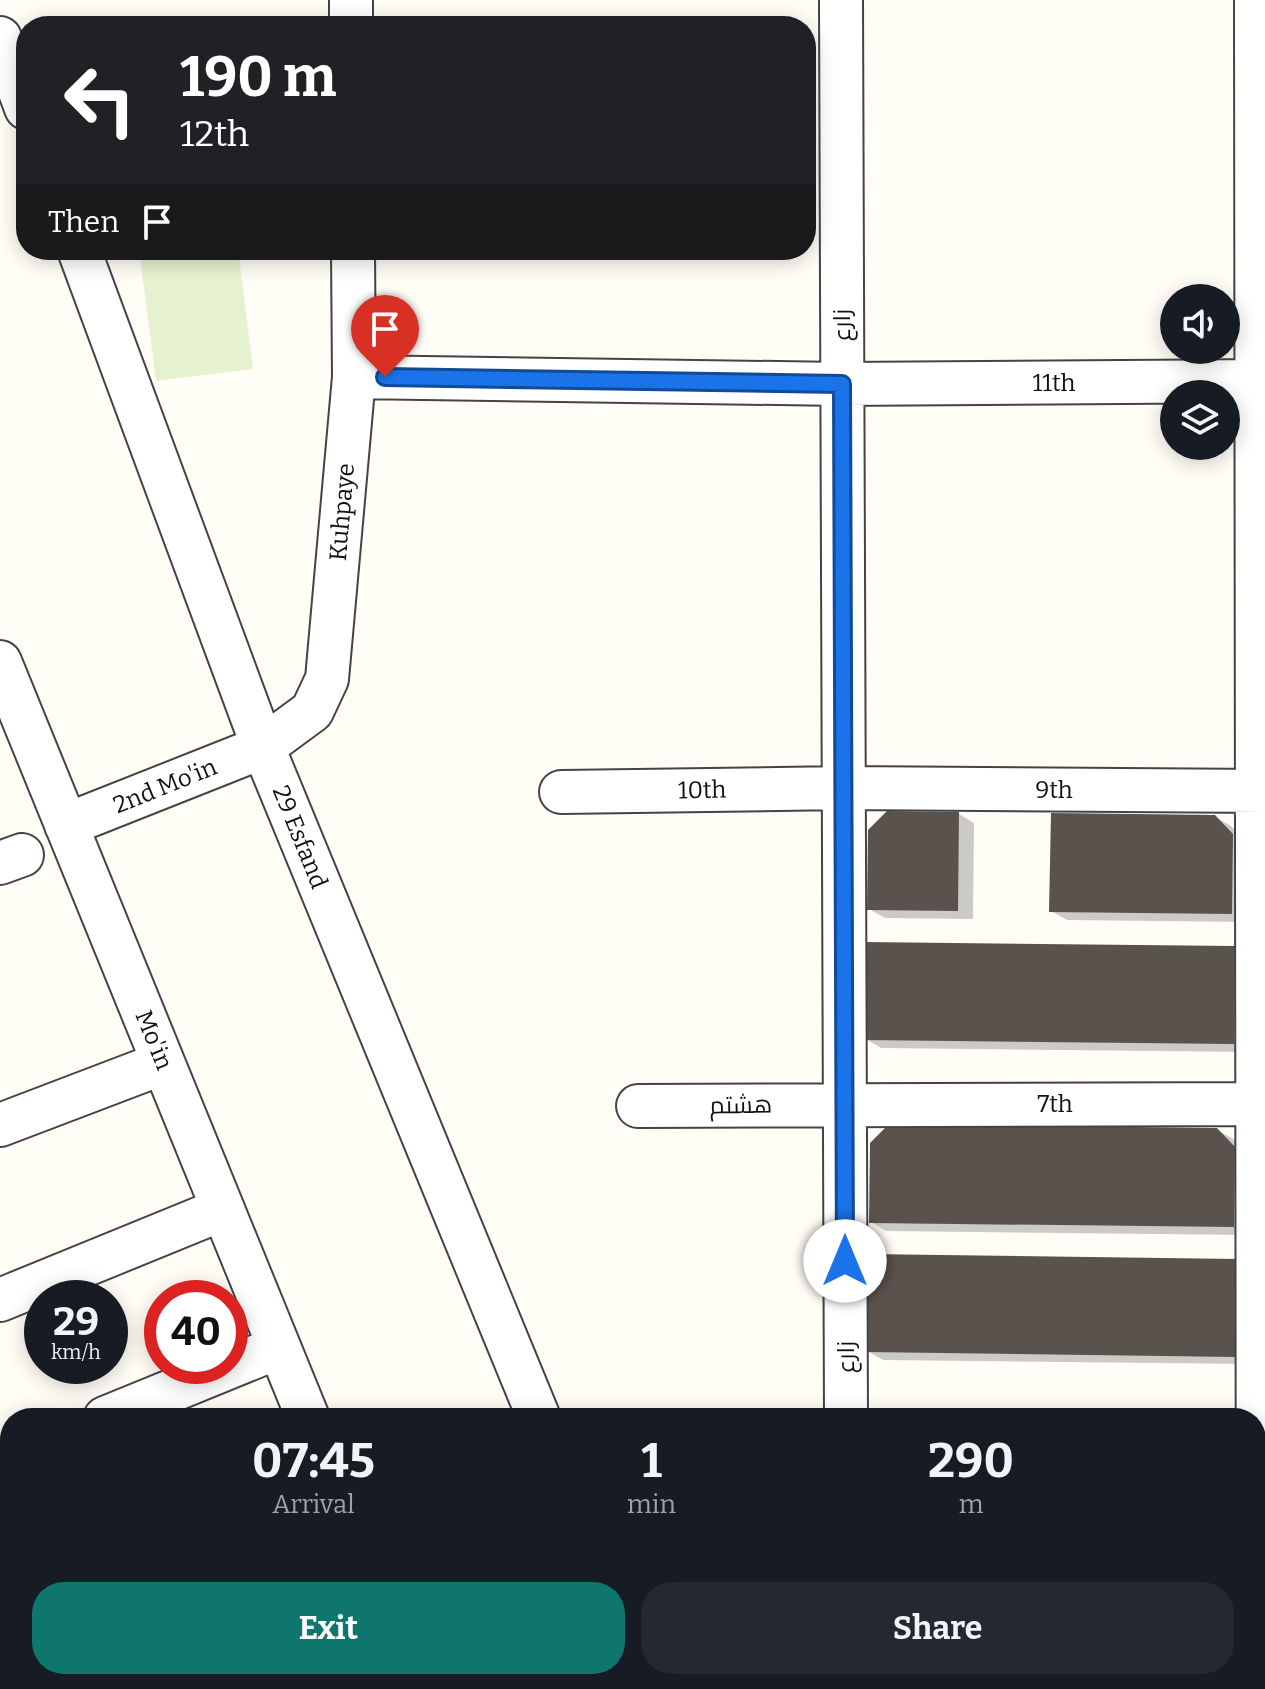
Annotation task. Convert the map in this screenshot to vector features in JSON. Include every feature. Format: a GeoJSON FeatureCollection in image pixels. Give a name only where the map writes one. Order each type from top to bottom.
{"type":"FeatureCollection","features":[{"type":"Feature","properties":{"kind":"street","name":"زارع"},"geometry":{"type":"LineString","coordinates":[[841,0],[846,1408]]}},
{"type":"Feature","properties":{"kind":"street"},"geometry":{"type":"LineString","coordinates":[[1256,0],[1261,381],[1260,1408]]}},
{"type":"Feature","properties":{"kind":"street"},"geometry":{"type":"LineString","coordinates":[[0,38],[16,81]]}},
{"type":"Feature","properties":{"kind":"street","name":"29 Esfand"},"geometry":{"type":"LineString","coordinates":[[83,260],[263,747],[535,1408]]}},
{"type":"Feature","properties":{"kind":"street","name":"Kuhpaye"},"geometry":{"type":"LineString","coordinates":[[263,747],[312,711],[327,679],[354,377],[353,260]]}},
{"type":"Feature","properties":{"kind":"street","name":"11th"},"geometry":{"type":"LineString","coordinates":[[354,377],[842,384],[1261,381]]}},
{"type":"Feature","properties":{"kind":"street","name":"Mo'in"},"geometry":{"type":"LineString","coordinates":[[0,662],[304,1408]]}},
{"type":"Feature","properties":{"kind":"street","name":"2nd Mo'in"},"geometry":{"type":"LineString","coordinates":[[66,825],[263,747]]}},
{"type":"Feature","properties":{"kind":"street","name":"9th"},"geometry":{"type":"LineString","coordinates":[[844,788],[1261,791]]}},
{"type":"Feature","properties":{"kind":"street","name":"10th"},"geometry":{"type":"LineString","coordinates":[[561,792],[844,788]]}},
{"type":"Feature","properties":{"kind":"street"},"geometry":{"type":"LineString","coordinates":[[0,1125],[163,1063]]}},
{"type":"Feature","properties":{"kind":"street","name":"7th"},"geometry":{"type":"LineString","coordinates":[[845,1104],[1261,1104]]}},
{"type":"Feature","properties":{"kind":"street","name":"هشتم"},"geometry":{"type":"LineString","coordinates":[[638,1106],[845,1104]]}},
{"type":"Feature","properties":{"kind":"street"},"geometry":{"type":"LineString","coordinates":[[0,1300],[223,1209]]}},
{"type":"Feature","properties":{"kind":"street"},"geometry":{"type":"LineString","coordinates":[[130,1408],[279,1347]]}},
{"type":"Feature","properties":{"kind":"green space"},"geometry":{"type":"Polygon","coordinates":[[[140,260],[239,260],[253,369],[156,381],[140,260]]]}},
{"type":"Feature","properties":{"kind":"building"},"geometry":{"type":"Polygon","coordinates":[[[887,811],[959,812],[958,911],[867,910],[868,830],[887,811]]]}},
{"type":"Feature","properties":{"kind":"building"},"geometry":{"type":"Polygon","coordinates":[[[1051,813],[1215,815],[1233,834],[1232,914],[1049,912],[1051,813]]]}},
{"type":"Feature","properties":{"kind":"building"},"geometry":{"type":"Polygon","coordinates":[[[865,942],[1235,946],[1234,1044],[863,1040],[865,942]]]}},
{"type":"Feature","properties":{"kind":"building"},"geometry":{"type":"Polygon","coordinates":[[[889,1124],[1217,1128],[1235,1147],[1234,1227],[869,1223],[870,1143],[889,1124]]]}},
{"type":"Feature","properties":{"kind":"building"},"geometry":{"type":"Polygon","coordinates":[[[866,1254],[1237,1259],[1236,1357],[865,1352],[866,1254]]]}},
{"type":"Feature","properties":{"kind":"route"},"geometry":{"type":"LineString","coordinates":[[385,377],[842,384],[845,1261]]}}]}
